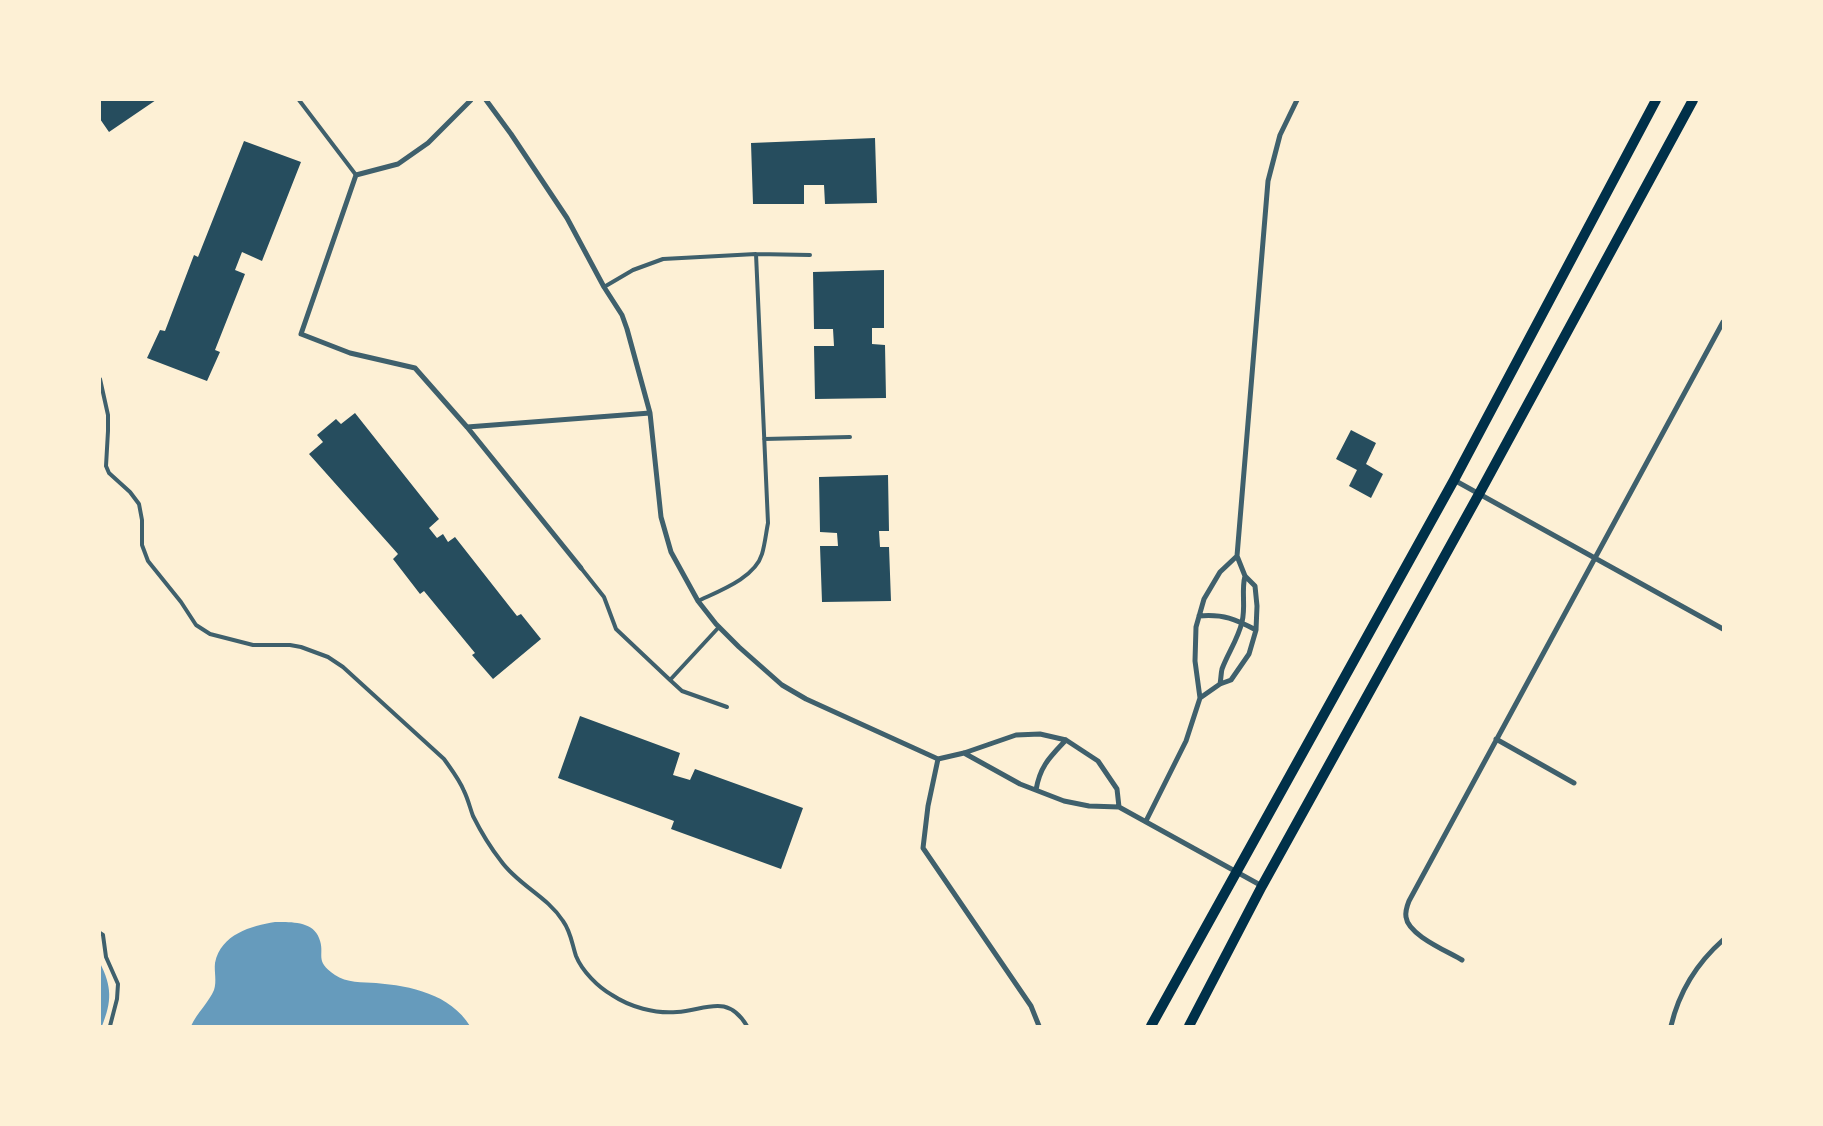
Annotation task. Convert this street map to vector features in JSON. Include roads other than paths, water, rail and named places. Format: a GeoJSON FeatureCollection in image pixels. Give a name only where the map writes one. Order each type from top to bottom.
{"type":"FeatureCollection","features":[{"type":"Feature","properties":{"kind":"main road"},"geometry":{"type":"LineString","coordinates":[[1151,1026],[1454,480],[1656,100]]}},
{"type":"Feature","properties":{"kind":"main road"},"geometry":{"type":"LineString","coordinates":[[1189,1026],[1262,886],[1479,494],[1693,100]]}},
{"type":"Feature","properties":{"kind":"street"},"geometry":{"type":"LineString","coordinates":[[470,100],[428,143],[398,164],[356,175],[301,334],[350,353],[415,368],[468,427],[581,568]]}},
{"type":"Feature","properties":{"kind":"street"},"geometry":{"type":"LineString","coordinates":[[486,100],[567,218],[604,287],[622,315],[650,413],[661,517],[671,552],[698,601],[719,627],[782,684],[814,703],[938,759],[964,753],[1016,735],[1040,734],[1066,740],[1098,761],[1117,789],[1119,807]]}},
{"type":"Feature","properties":{"kind":"street"},"geometry":{"type":"LineString","coordinates":[[1200,698],[1220,684],[1231,680],[1249,654],[1256,630],[1257,606],[1255,586],[1246,576],[1237,556],[1268,181],[1280,135],[1298,100]]}},
{"type":"Feature","properties":{"kind":"street"},"geometry":{"type":"LineString","coordinates":[[1462,960],[1421,937],[1412,929],[1406,916],[1409,901],[1723,322]]}},
{"type":"Feature","properties":{"kind":"street"},"geometry":{"type":"LineString","coordinates":[[468,427],[650,413]]}},
{"type":"Feature","properties":{"kind":"street"},"geometry":{"type":"LineString","coordinates":[[1454,480],[1723,629]]}},
{"type":"Feature","properties":{"kind":"street"},"geometry":{"type":"LineString","coordinates":[[1146,821],[1186,741],[1200,698],[1196,661],[1196,628],[1204,599],[1220,572],[1237,556]]}},
{"type":"Feature","properties":{"kind":"street"},"geometry":{"type":"LineString","coordinates":[[1220,684],[1222,670],[1234,646],[1242,623],[1244,606],[1242,588],[1246,576]]}},
{"type":"Feature","properties":{"kind":"street"},"geometry":{"type":"LineString","coordinates":[[1199,616],[1230,617],[1256,630]]}},
{"type":"Feature","properties":{"kind":"street"},"geometry":{"type":"LineString","coordinates":[[1496,739],[1574,783]]}},
{"type":"Feature","properties":{"kind":"street"},"geometry":{"type":"LineString","coordinates":[[1036,790],[1038,776],[1046,761],[1066,740]]}},
{"type":"Feature","properties":{"kind":"street"},"geometry":{"type":"LineString","coordinates":[[964,753],[1020,784],[1064,802],[1089,806],[1119,807],[1262,886]]}},
{"type":"Feature","properties":{"kind":"street"},"geometry":{"type":"LineString","coordinates":[[938,759],[928,806],[923,848],[1031,1006],[1039,1026]]}},
{"type":"Feature","properties":{"kind":"street"},"geometry":{"type":"LineString","coordinates":[[1671,1026],[1676,1008],[1687,984],[1708,954],[1723,940]]}},
{"type":"Feature","properties":{"kind":"lane"},"geometry":{"type":"LineString","coordinates":[[299,100],[356,175]]}},
{"type":"Feature","properties":{"kind":"lane"},"geometry":{"type":"LineString","coordinates":[[698,601],[736,584],[755,567],[762,555],[768,523],[756,254]]}},
{"type":"Feature","properties":{"kind":"lane"},"geometry":{"type":"LineString","coordinates":[[604,287],[633,270],[663,259],[756,254],[810,255]]}},
{"type":"Feature","properties":{"kind":"lane"},"geometry":{"type":"LineString","coordinates":[[100,379],[108,415],[106,466],[109,472],[130,492],[139,504],[142,520],[142,545],[148,561],[181,602],[196,625],[210,634],[253,645],[301,647],[321,654],[343,667],[444,759],[464,791],[472,815],[484,838],[514,876],[545,899],[556,910],[571,935],[577,958],[586,972],[611,995],[631,1005],[657,1012],[691,1011],[711,1005],[725,1006],[736,1013],[747,1026]]}},
{"type":"Feature","properties":{"kind":"lane"},"geometry":{"type":"LineString","coordinates":[[764,439],[850,438]]}},
{"type":"Feature","properties":{"kind":"lane"},"geometry":{"type":"LineString","coordinates":[[581,568],[604,597],[616,629],[682,691],[727,707]]}},
{"type":"Feature","properties":{"kind":"lane"},"geometry":{"type":"LineString","coordinates":[[670,680],[719,627]]}},
{"type":"Feature","properties":{"kind":"lane"},"geometry":{"type":"LineString","coordinates":[[100,933],[106,957],[118,984],[117,999],[110,1026]]}},
{"type":"Feature","properties":{"kind":"water"},"geometry":{"type":"Polygon","coordinates":[[[275,922],[300,924],[312,928],[316,932],[321,944],[321,957],[324,965],[339,978],[355,982],[416,989],[441,999],[452,1006],[470,1026],[191,1026],[214,990],[215,963],[218,953],[224,945],[238,933],[256,926],[275,922]]]}},
{"type":"Feature","properties":{"kind":"water"},"geometry":{"type":"Polygon","coordinates":[[[100,963],[109,987],[108,1009],[102,1026],[100,1026],[100,963]]]}}]}
